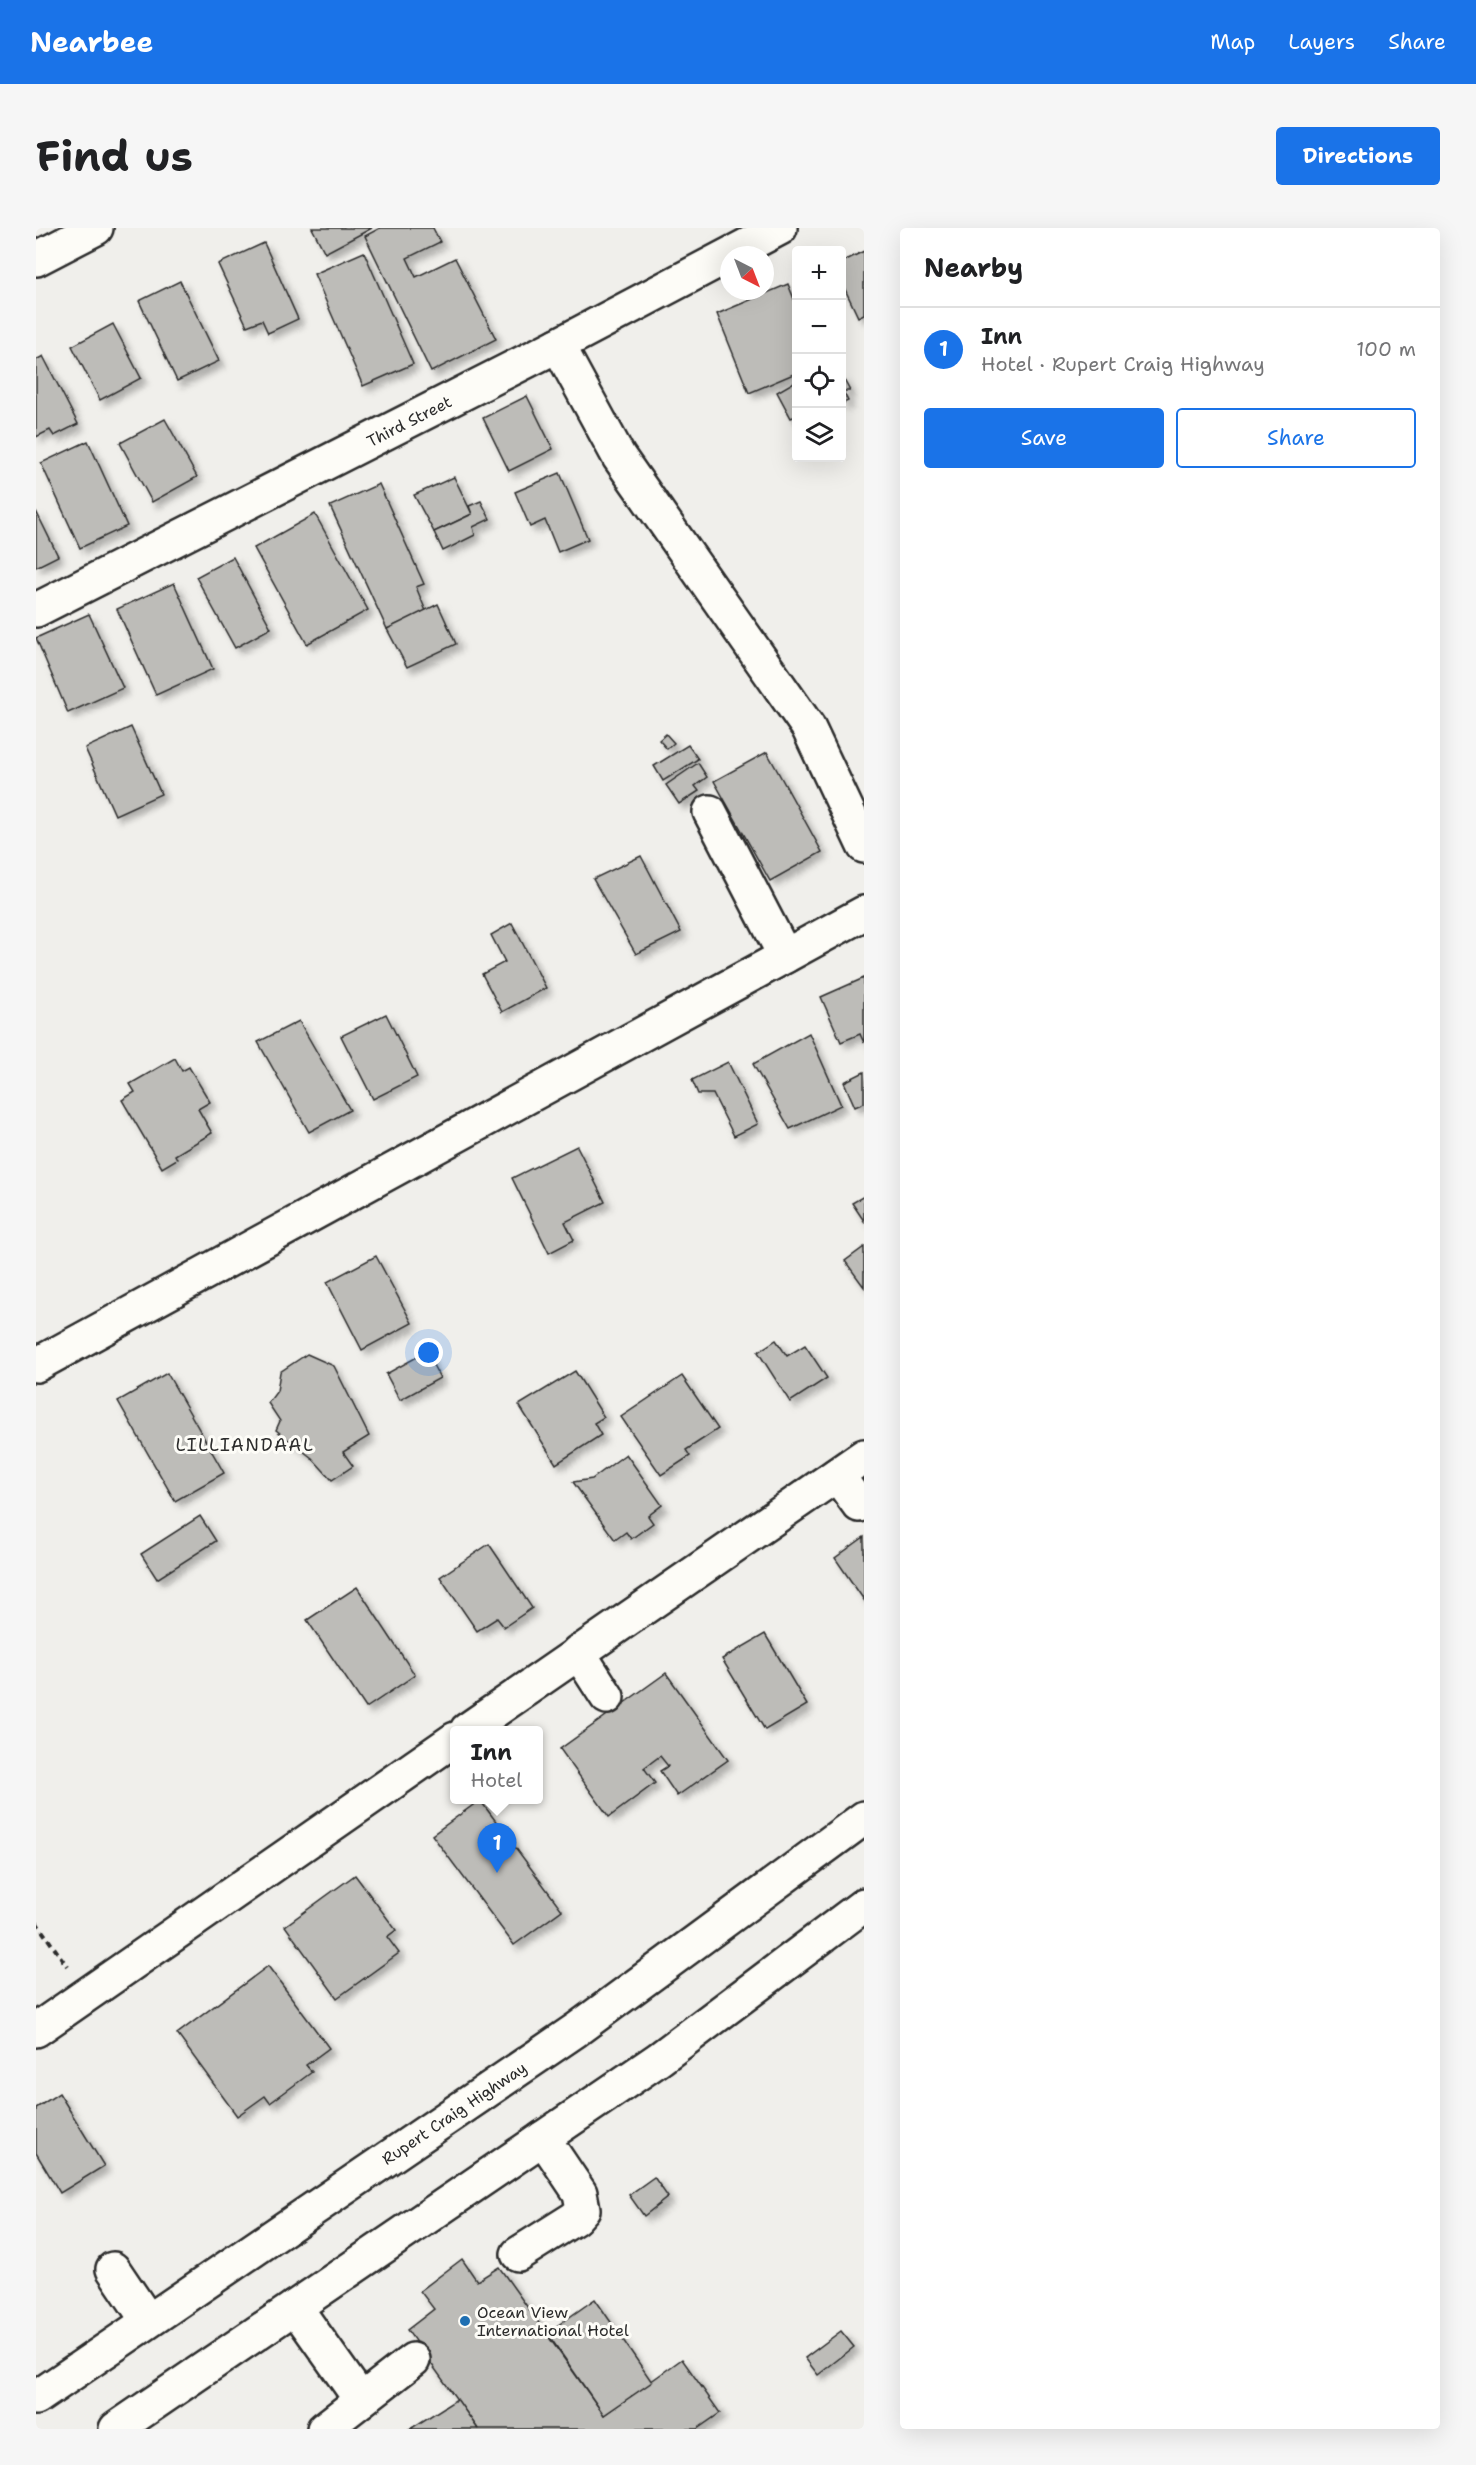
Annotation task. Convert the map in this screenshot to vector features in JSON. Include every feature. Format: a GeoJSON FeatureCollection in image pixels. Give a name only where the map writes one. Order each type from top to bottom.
{"type":"FeatureCollection","features":[{"type":"Feature","properties":{"kind":"street"},"geometry":{"type":"LineString","coordinates":[[36,259],[96,228]]}},
{"type":"Feature","properties":{"kind":"street","name":"Third Street"},"geometry":{"type":"LineString","coordinates":[[36,610],[558,345],[780,228]]}},
{"type":"Feature","properties":{"kind":"street"},"geometry":{"type":"LineString","coordinates":[[558,345],[619,457],[808,728],[864,846]]}},
{"type":"Feature","properties":{"kind":"street"},"geometry":{"type":"LineString","coordinates":[[710,812],[784,956]]}},
{"type":"Feature","properties":{"kind":"street"},"geometry":{"type":"LineString","coordinates":[[36,1365],[864,913]]}},
{"type":"Feature","properties":{"kind":"street"},"geometry":{"type":"LineString","coordinates":[[473,1726],[864,1456]]}},
{"type":"Feature","properties":{"kind":"street"},"geometry":{"type":"LineString","coordinates":[[837,1475],[859,1505]]}},
{"type":"Feature","properties":{"kind":"street"},"geometry":{"type":"LineString","coordinates":[[578,1652],[607,1697]]}},
{"type":"Feature","properties":{"kind":"street"},"geometry":{"type":"LineString","coordinates":[[36,2030],[88,1996],[450,1742]]}},
{"type":"Feature","properties":{"kind":"street","name":"Rupert Craig Highway"},"geometry":{"type":"LineString","coordinates":[[36,2398],[576,2030],[864,1818]]}},
{"type":"Feature","properties":{"kind":"street"},"geometry":{"type":"LineString","coordinates":[[116,2429],[659,2059],[864,1905]]}},
{"type":"Feature","properties":{"kind":"street"},"geometry":{"type":"LineString","coordinates":[[518,2254],[575,2218],[583,2209],[580,2193],[543,2138]]}},
{"type":"Feature","properties":{"kind":"street"},"geometry":{"type":"LineString","coordinates":[[113,2270],[148,2321]]}},
{"type":"Feature","properties":{"kind":"street"},"geometry":{"type":"LineString","coordinates":[[295,2307],[361,2400]]}},
{"type":"Feature","properties":{"kind":"street"},"geometry":{"type":"LineString","coordinates":[[324,2429],[413,2360]]}},
{"type":"Feature","properties":{"kind":"path"},"geometry":{"type":"LineString","coordinates":[[36,1922],[88,1996]]}},
{"type":"Feature","properties":{"kind":"building"},"geometry":{"type":"Polygon","coordinates":[[[312,228],[372,228],[325,253],[312,228]]]}},
{"type":"Feature","properties":{"kind":"building"},"geometry":{"type":"Polygon","coordinates":[[[380,228],[433,228],[440,242],[407,258],[416,277],[455,258],[496,339],[431,372],[365,236],[380,228]]]}},
{"type":"Feature","properties":{"kind":"building"},"geometry":{"type":"Polygon","coordinates":[[[264,243],[298,319],[268,333],[262,320],[247,326],[218,264],[264,243]]]}},
{"type":"Feature","properties":{"kind":"building"},"geometry":{"type":"Polygon","coordinates":[[[864,251],[864,314],[858,317],[846,292],[846,260],[864,251]]]}},
{"type":"Feature","properties":{"kind":"building"},"geometry":{"type":"Polygon","coordinates":[[[364,252],[413,364],[363,386],[314,274],[364,252]]]}},
{"type":"Feature","properties":{"kind":"building"},"geometry":{"type":"Polygon","coordinates":[[[180,281],[219,361],[177,381],[139,301],[180,281]]]}},
{"type":"Feature","properties":{"kind":"building"},"geometry":{"type":"Polygon","coordinates":[[[788,284],[792,294],[792,375],[749,393],[717,314],[750,300],[774,300],[774,290],[788,284]]]}},
{"type":"Feature","properties":{"kind":"building"},"geometry":{"type":"Polygon","coordinates":[[[113,324],[141,378],[100,400],[72,346],[113,324]]]}},
{"type":"Feature","properties":{"kind":"building"},"geometry":{"type":"Polygon","coordinates":[[[43,356],[78,424],[54,436],[50,430],[36,437],[36,360],[43,356]]]}},
{"type":"Feature","properties":{"kind":"building"},"geometry":{"type":"Polygon","coordinates":[[[792,383],[792,418],[791,418],[777,392],[792,383]]]}},
{"type":"Feature","properties":{"kind":"building"},"geometry":{"type":"Polygon","coordinates":[[[527,396],[553,449],[509,471],[483,418],[527,396]]]}},
{"type":"Feature","properties":{"kind":"building"},"geometry":{"type":"Polygon","coordinates":[[[165,419],[197,477],[152,502],[120,443],[165,419]]]}},
{"type":"Feature","properties":{"kind":"building"},"geometry":{"type":"Polygon","coordinates":[[[88,441],[127,526],[80,548],[41,463],[88,441]]]}},
{"type":"Feature","properties":{"kind":"building"},"geometry":{"type":"Polygon","coordinates":[[[560,473],[588,539],[558,552],[545,520],[530,527],[515,492],[560,473]]]}},
{"type":"Feature","properties":{"kind":"building"},"geometry":{"type":"Polygon","coordinates":[[[454,477],[472,514],[434,532],[414,495],[454,477]]]}},
{"type":"Feature","properties":{"kind":"building"},"geometry":{"type":"Polygon","coordinates":[[[379,484],[424,584],[416,587],[426,611],[387,629],[330,506],[379,484]]]}},
{"type":"Feature","properties":{"kind":"building"},"geometry":{"type":"Polygon","coordinates":[[[481,501],[490,519],[473,527],[475,535],[443,551],[434,532],[472,514],[469,506],[481,501]]]}},
{"type":"Feature","properties":{"kind":"building"},"geometry":{"type":"Polygon","coordinates":[[[36,511],[58,556],[36,567],[36,511]]]}},
{"type":"Feature","properties":{"kind":"building"},"geometry":{"type":"Polygon","coordinates":[[[315,514],[368,610],[307,644],[254,548],[315,514]]]}},
{"type":"Feature","properties":{"kind":"building"},"geometry":{"type":"Polygon","coordinates":[[[233,557],[271,628],[235,648],[196,577],[233,557]]]}},
{"type":"Feature","properties":{"kind":"building"},"geometry":{"type":"Polygon","coordinates":[[[174,583],[213,669],[156,695],[117,609],[174,583]]]}},
{"type":"Feature","properties":{"kind":"building"},"geometry":{"type":"Polygon","coordinates":[[[438,604],[456,644],[407,667],[387,629],[438,604]]]}},
{"type":"Feature","properties":{"kind":"building"},"geometry":{"type":"Polygon","coordinates":[[[89,614],[123,688],[68,713],[36,638],[89,614]]]}},
{"type":"Feature","properties":{"kind":"building"},"geometry":{"type":"Polygon","coordinates":[[[131,727],[161,794],[115,815],[85,748],[131,727]]]}},
{"type":"Feature","properties":{"kind":"building"},"geometry":{"type":"Polygon","coordinates":[[[666,734],[674,743],[667,749],[659,740],[666,734]]]}},
{"type":"Feature","properties":{"kind":"building"},"geometry":{"type":"Polygon","coordinates":[[[688,745],[698,759],[663,781],[654,766],[688,745]]]}},
{"type":"Feature","properties":{"kind":"building"},"geometry":{"type":"Polygon","coordinates":[[[767,752],[822,852],[770,881],[714,781],[767,752]]]}},
{"type":"Feature","properties":{"kind":"building"},"geometry":{"type":"Polygon","coordinates":[[[698,763],[707,777],[695,786],[699,791],[679,804],[666,785],[698,763]]]}},
{"type":"Feature","properties":{"kind":"building"},"geometry":{"type":"Polygon","coordinates":[[[641,856],[681,932],[636,954],[593,879],[641,856]]]}},
{"type":"Feature","properties":{"kind":"building"},"geometry":{"type":"Polygon","coordinates":[[[512,923],[546,988],[502,1012],[482,974],[505,962],[491,935],[512,923]]]}},
{"type":"Feature","properties":{"kind":"building"},"geometry":{"type":"Polygon","coordinates":[[[864,978],[864,1043],[860,1034],[841,1042],[821,997],[864,978]]]}},
{"type":"Feature","properties":{"kind":"building"},"geometry":{"type":"Polygon","coordinates":[[[386,1014],[417,1077],[373,1099],[341,1036],[386,1014]]]}},
{"type":"Feature","properties":{"kind":"building"},"geometry":{"type":"Polygon","coordinates":[[[299,1021],[350,1110],[309,1132],[258,1042],[299,1021]]]}},
{"type":"Feature","properties":{"kind":"building"},"geometry":{"type":"Polygon","coordinates":[[[809,1033],[841,1105],[790,1129],[753,1064],[809,1033]]]}},
{"type":"Feature","properties":{"kind":"building"},"geometry":{"type":"Polygon","coordinates":[[[175,1058],[182,1071],[189,1067],[210,1102],[198,1109],[212,1133],[175,1155],[177,1159],[162,1168],[122,1100],[135,1092],[130,1084],[175,1058]]]}},
{"type":"Feature","properties":{"kind":"building"},"geometry":{"type":"Polygon","coordinates":[[[728,1062],[758,1124],[734,1136],[713,1094],[698,1094],[692,1080],[728,1062]]]}},
{"type":"Feature","properties":{"kind":"building"},"geometry":{"type":"Polygon","coordinates":[[[864,1072],[864,1103],[855,1107],[844,1082],[864,1072]]]}},
{"type":"Feature","properties":{"kind":"building"},"geometry":{"type":"Polygon","coordinates":[[[577,1146],[605,1202],[565,1222],[574,1240],[549,1253],[512,1178],[577,1146]]]}},
{"type":"Feature","properties":{"kind":"building"},"geometry":{"type":"Polygon","coordinates":[[[864,1196],[864,1221],[852,1203],[864,1196]]]}},
{"type":"Feature","properties":{"kind":"building"},"geometry":{"type":"Polygon","coordinates":[[[864,1247],[864,1287],[845,1261],[864,1247]]]}},
{"type":"Feature","properties":{"kind":"building"},"geometry":{"type":"Polygon","coordinates":[[[376,1256],[412,1323],[362,1350],[327,1282],[376,1256]]]}},
{"type":"Feature","properties":{"kind":"building"},"geometry":{"type":"Polygon","coordinates":[[[776,1340],[787,1356],[805,1345],[827,1378],[790,1402],[758,1352],[776,1340]]]}},
{"type":"Feature","properties":{"kind":"building"},"geometry":{"type":"Polygon","coordinates":[[[426,1352],[440,1378],[400,1400],[386,1374],[426,1352]]]}},
{"type":"Feature","properties":{"kind":"building"},"geometry":{"type":"Polygon","coordinates":[[[307,1354],[334,1366],[369,1436],[343,1452],[353,1466],[332,1480],[312,1458],[276,1430],[280,1421],[268,1403],[277,1391],[280,1372],[307,1354]]]}},
{"type":"Feature","properties":{"kind":"building"},"geometry":{"type":"Polygon","coordinates":[[[575,1371],[604,1417],[594,1423],[601,1435],[556,1464],[519,1405],[575,1371]]]}},
{"type":"Feature","properties":{"kind":"building"},"geometry":{"type":"Polygon","coordinates":[[[167,1373],[224,1473],[175,1501],[118,1401],[167,1373]]]}},
{"type":"Feature","properties":{"kind":"building"},"geometry":{"type":"Polygon","coordinates":[[[682,1376],[718,1429],[686,1450],[690,1456],[661,1475],[621,1417],[682,1376]]]}},
{"type":"Feature","properties":{"kind":"building"},"geometry":{"type":"Polygon","coordinates":[[[626,1454],[662,1505],[648,1516],[653,1523],[631,1539],[626,1532],[615,1540],[573,1482],[592,1479],[626,1454]]]}},
{"type":"Feature","properties":{"kind":"building"},"geometry":{"type":"Polygon","coordinates":[[[200,1516],[216,1541],[157,1579],[141,1554],[200,1516]]]}},
{"type":"Feature","properties":{"kind":"building"},"geometry":{"type":"Polygon","coordinates":[[[864,1537],[864,1600],[835,1558],[864,1537]]]}},
{"type":"Feature","properties":{"kind":"building"},"geometry":{"type":"Polygon","coordinates":[[[489,1544],[532,1608],[504,1627],[497,1618],[477,1631],[440,1577],[489,1544]]]}},
{"type":"Feature","properties":{"kind":"building"},"geometry":{"type":"Polygon","coordinates":[[[357,1587],[415,1675],[366,1708],[307,1620],[357,1587]]]}},
{"type":"Feature","properties":{"kind":"building"},"geometry":{"type":"Polygon","coordinates":[[[765,1634],[807,1705],[765,1730],[722,1659],[765,1634]]]}},
{"type":"Feature","properties":{"kind":"building"},"geometry":{"type":"Polygon","coordinates":[[[666,1673],[728,1760],[677,1796],[660,1771],[668,1766],[660,1756],[644,1768],[655,1783],[609,1817],[560,1749],[666,1673]]]}},
{"type":"Feature","properties":{"kind":"building"},"geometry":{"type":"Polygon","coordinates":[[[475,1804],[483,1804],[562,1910],[514,1945],[432,1835],[475,1804]]]}},
{"type":"Feature","properties":{"kind":"building"},"geometry":{"type":"Polygon","coordinates":[[[355,1875],[396,1930],[387,1937],[399,1953],[337,1998],[285,1926],[355,1875]]]}},
{"type":"Feature","properties":{"kind":"building"},"geometry":{"type":"Polygon","coordinates":[[[268,1966],[329,2048],[306,2065],[312,2072],[270,2103],[265,2096],[237,2116],[177,2034],[268,1966]]]}},
{"type":"Feature","properties":{"kind":"building"},"geometry":{"type":"Polygon","coordinates":[[[59,2093],[104,2166],[60,2193],[36,2153],[36,2108],[59,2093]]]}},
{"type":"Feature","properties":{"kind":"building"},"geometry":{"type":"Polygon","coordinates":[[[654,2177],[668,2197],[644,2216],[629,2195],[654,2177]]]}},
{"type":"Feature","properties":{"kind":"building"},"geometry":{"type":"Polygon","coordinates":[[[462,2259],[477,2281],[499,2267],[604,2415],[682,2359],[720,2413],[697,2429],[478,2429],[407,2330],[434,2309],[420,2291],[462,2259]]]}},
{"type":"Feature","properties":{"kind":"building"},"geometry":{"type":"Polygon","coordinates":[[[595,2299],[652,2382],[604,2415],[547,2333],[595,2299]]]}},
{"type":"Feature","properties":{"kind":"building"},"geometry":{"type":"Polygon","coordinates":[[[841,2331],[854,2347],[818,2375],[805,2358],[841,2331]]]}},
{"type":"Feature","properties":{"kind":"building"},"geometry":{"type":"Polygon","coordinates":[[[457,2399],[478,2429],[410,2429],[457,2399]]]}},
{"type":"Feature","properties":{"kind":"place","name":"Inn"},"geometry":{"type":"Point","coordinates":[497,1873]}},
{"type":"Feature","properties":{"kind":"place","name":"Ocean View International Hotel"},"geometry":{"type":"Point","coordinates":[465,2321]}},
{"type":"Feature","properties":{"kind":"district","name":"LILLIANDAAL"},"geometry":{"type":"Point","coordinates":[245,1445]}}]}
